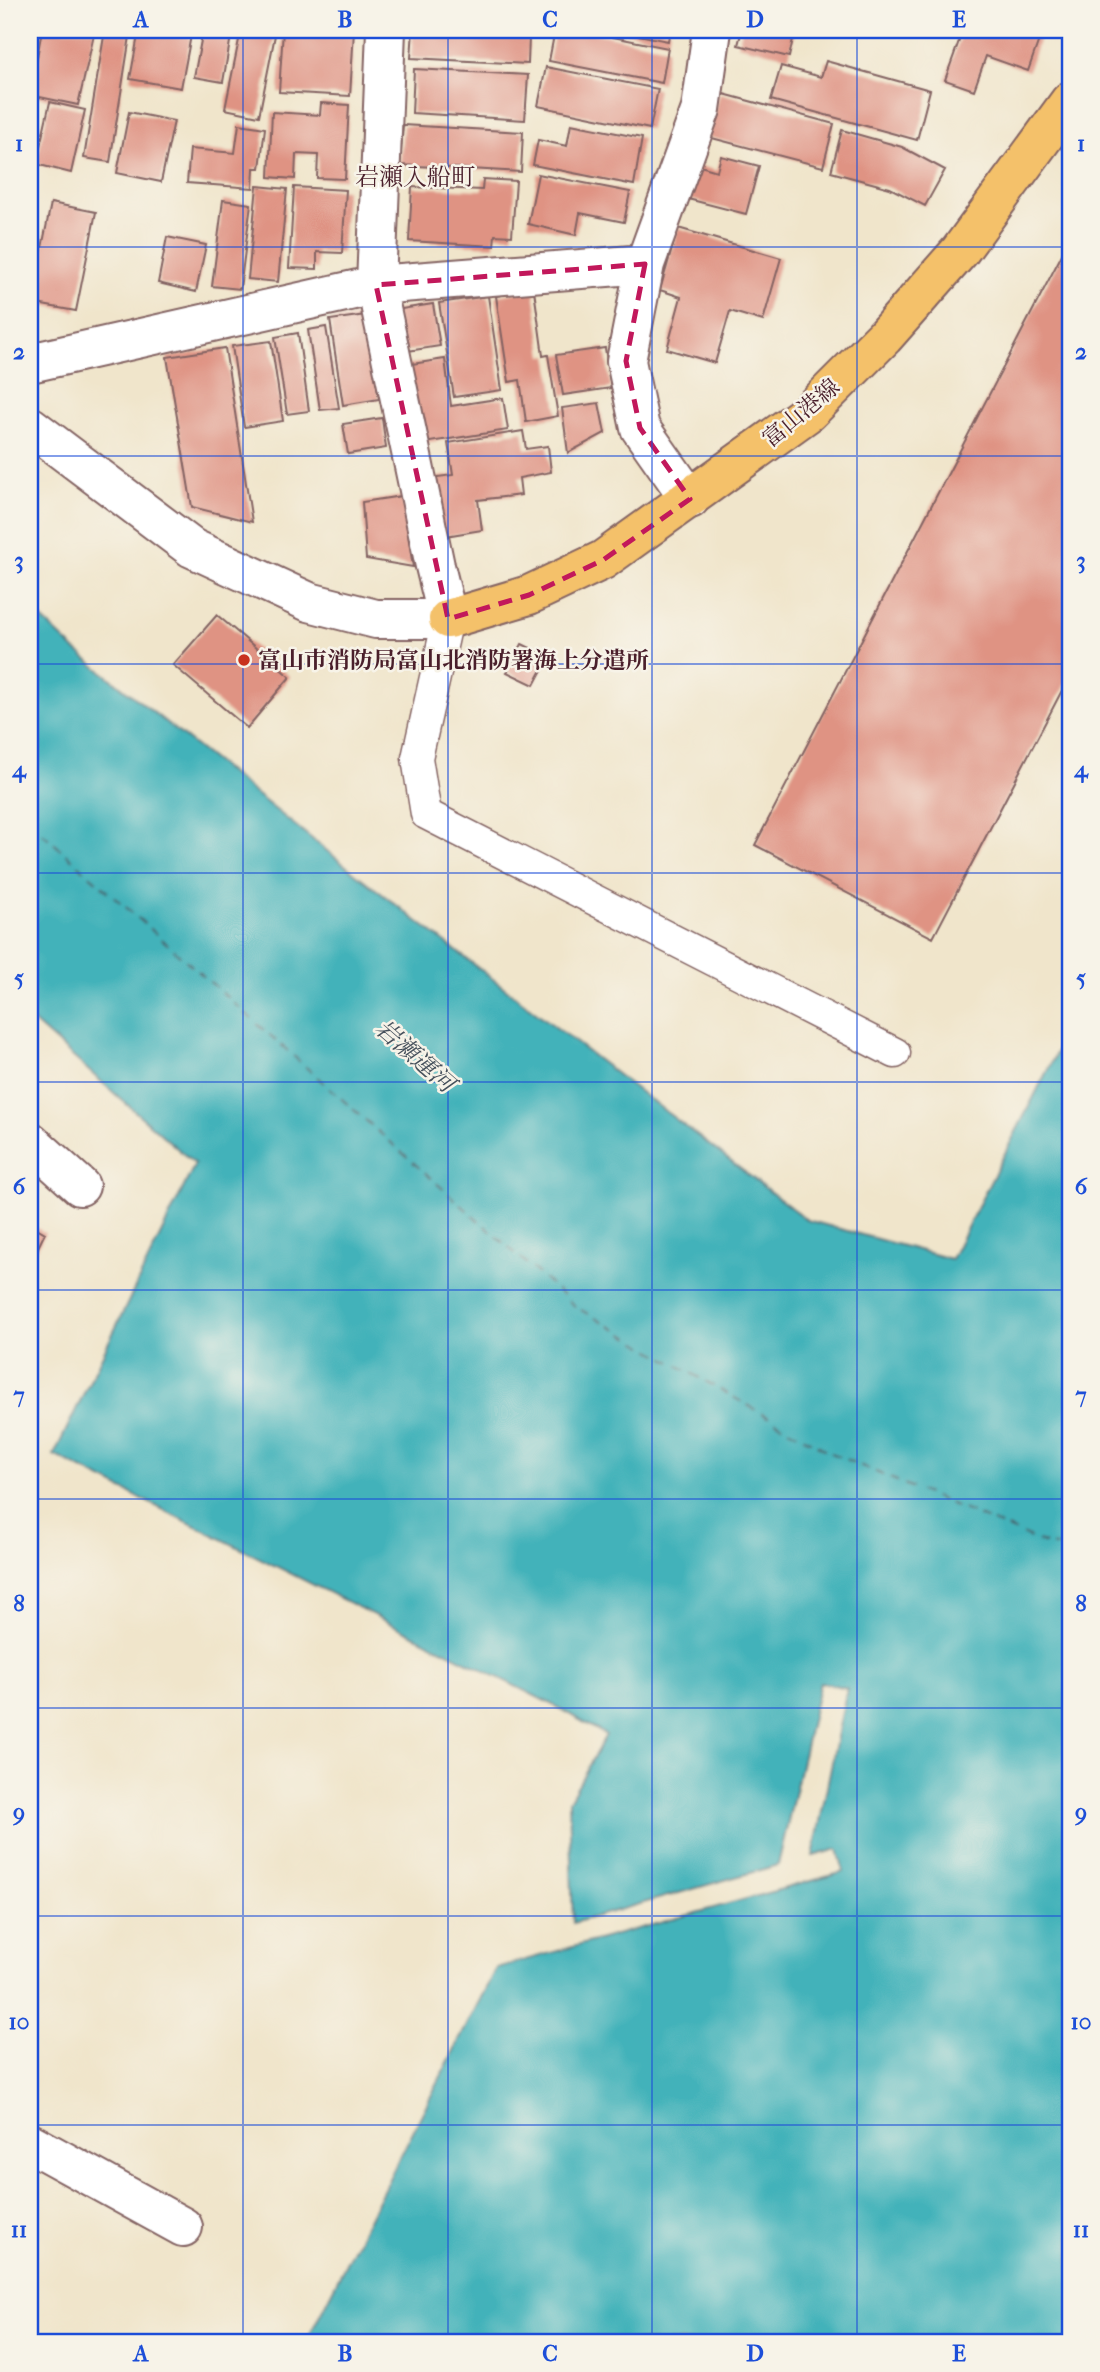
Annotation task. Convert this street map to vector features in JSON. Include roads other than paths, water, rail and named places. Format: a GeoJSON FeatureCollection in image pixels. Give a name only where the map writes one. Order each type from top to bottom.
{"type":"FeatureCollection","features":[{"type":"Feature","properties":{"kind":"main road","name":"富山港線"},"geometry":{"type":"LineString","coordinates":[[448,619],[529,595],[603,560],[809,412],[884,337],[960,251],[1070,102]]}},
{"type":"Feature","properties":{"kind":"street"},"geometry":{"type":"LineString","coordinates":[[30,426],[192,548],[204,554],[309,602],[376,619],[448,619],[376,285],[386,30]]}},
{"type":"Feature","properties":{"kind":"street"},"geometry":{"type":"LineString","coordinates":[[690,499],[639,428],[626,361],[645,264],[701,108],[712,30]]}},
{"type":"Feature","properties":{"kind":"street"},"geometry":{"type":"LineString","coordinates":[[30,363],[376,285],[645,264]]}},
{"type":"Feature","properties":{"kind":"street"},"geometry":{"type":"LineString","coordinates":[[30,1141],[80,1186]]}},
{"type":"Feature","properties":{"kind":"street"},"geometry":{"type":"LineString","coordinates":[[30,2143],[183,2227]]}},
{"type":"Feature","properties":{"kind":"lane"},"geometry":{"type":"LineString","coordinates":[[448,619],[418,758],[426,814],[895,1053]]}},
{"type":"Feature","properties":{"kind":"water","name":"岩瀬運河"},"geometry":{"type":"Polygon","coordinates":[[[30,608],[74,649],[356,874],[807,1220],[951,1259],[1070,1026],[1070,2342],[306,2342],[496,1968],[844,1872],[838,1849],[813,1856],[847,1688],[820,1682],[778,1865],[573,1923],[569,1801],[606,1735],[553,1705],[54,1455],[195,1164],[30,1019],[30,608]]]}},
{"type":"Feature","properties":{"kind":"place","name":"富山市消防局富山北消防署海上分遣所"},"geometry":{"type":"Point","coordinates":[244,660]}},
{"type":"Feature","properties":{"kind":"district","name":"岩瀬入船町"},"geometry":{"type":"Point","coordinates":[415,177]}}]}
